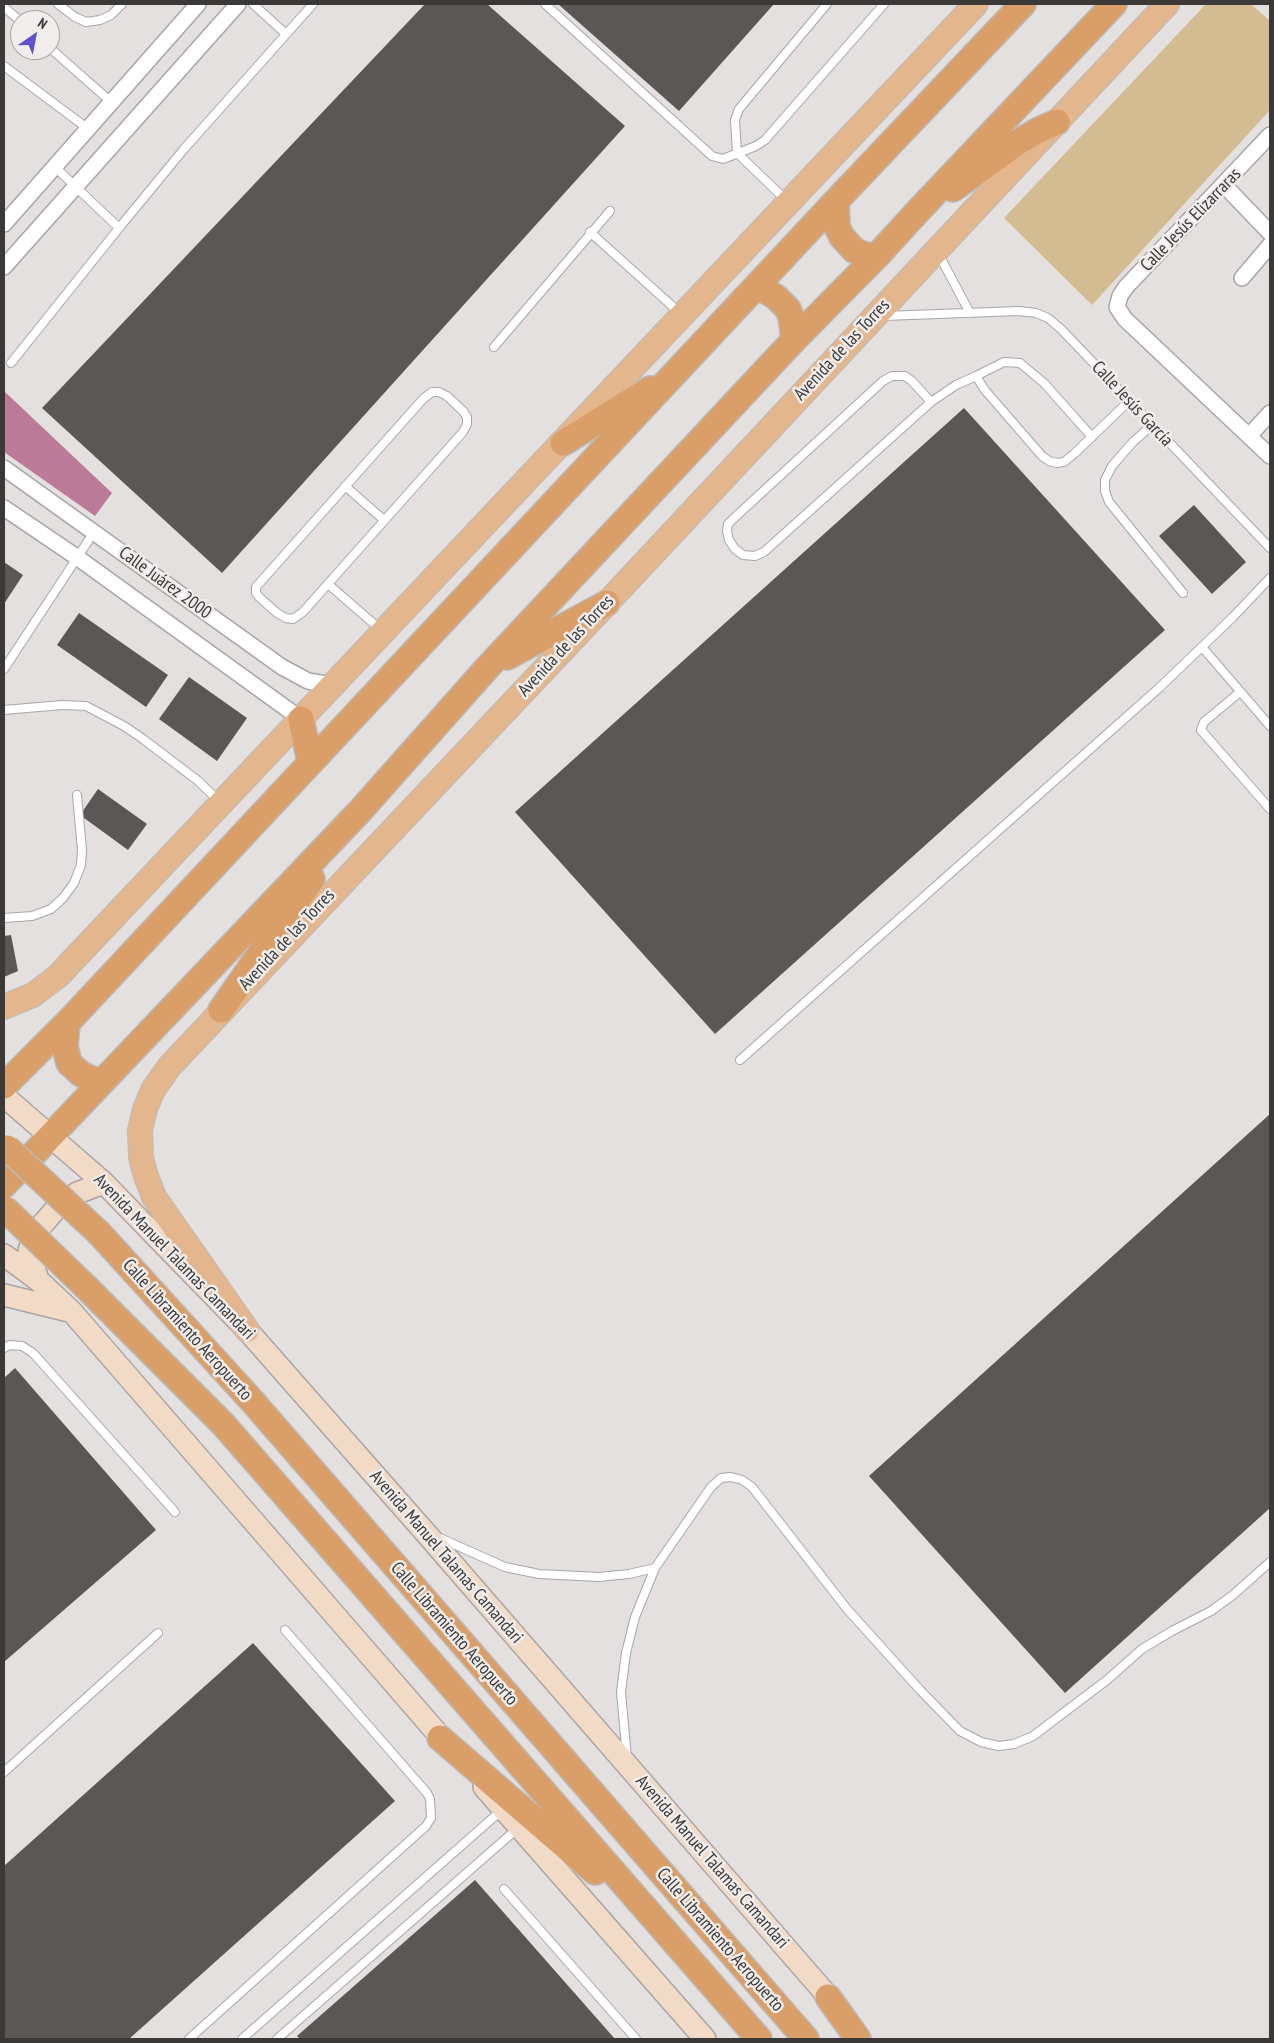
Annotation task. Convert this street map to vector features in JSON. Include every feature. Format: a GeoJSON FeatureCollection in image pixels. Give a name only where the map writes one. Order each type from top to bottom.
{"type":"FeatureCollection","features":[{"type":"Feature","properties":{"kind":"highway"},"geometry":{"type":"LineString","coordinates":[[4,1086],[67,1023],[680,370],[836,201],[1023,4]]}},
{"type":"Feature","properties":{"kind":"highway","name":"Avenida de las Torres"},"geometry":{"type":"LineString","coordinates":[[4,1185],[360,811],[488,668],[794,340],[876,257],[1114,4]]}},
{"type":"Feature","properties":{"kind":"highway"},"geometry":{"type":"LineString","coordinates":[[919,210],[979,172],[1030,135],[1057,122]]}},
{"type":"Feature","properties":{"kind":"highway"},"geometry":{"type":"LineString","coordinates":[[836,201],[837,227],[842,237],[854,250],[876,257]]}},
{"type":"Feature","properties":{"kind":"highway"},"geometry":{"type":"LineString","coordinates":[[757,286],[776,297],[788,308],[794,340]]}},
{"type":"Feature","properties":{"kind":"highway"},"geometry":{"type":"LineString","coordinates":[[563,443],[680,370]]}},
{"type":"Feature","properties":{"kind":"highway"},"geometry":{"type":"LineString","coordinates":[[488,668],[607,603]]}},
{"type":"Feature","properties":{"kind":"highway"},"geometry":{"type":"LineString","coordinates":[[301,719],[310,762]]}},
{"type":"Feature","properties":{"kind":"highway"},"geometry":{"type":"LineString","coordinates":[[221,1010],[360,811]]}},
{"type":"Feature","properties":{"kind":"highway"},"geometry":{"type":"LineString","coordinates":[[67,1023],[64,1047],[69,1063],[88,1079],[101,1083]]}},
{"type":"Feature","properties":{"kind":"highway","name":"Calle Libramiento Aeropuerto"},"geometry":{"type":"LineString","coordinates":[[4,1146],[99,1233],[260,1410],[806,2039]]}},
{"type":"Feature","properties":{"kind":"highway","name":"Calle Libramiento Aeropuerto"},"geometry":{"type":"LineString","coordinates":[[4,1208],[223,1424],[759,2039]]}},
{"type":"Feature","properties":{"kind":"highway"},"geometry":{"type":"LineString","coordinates":[[440,1738],[666,1934]]}},
{"type":"Feature","properties":{"kind":"highway"},"geometry":{"type":"LineString","coordinates":[[828,1997],[858,2039]]}},
{"type":"Feature","properties":{"kind":"main road"},"geometry":{"type":"LineString","coordinates":[[4,1006],[33,995],[58,976],[976,4]]}},
{"type":"Feature","properties":{"kind":"main road","name":"Avenida de las Torres"},"geometry":{"type":"LineString","coordinates":[[247,1330],[154,1197],[141,1158],[140,1130],[145,1109],[153,1090],[168,1067],[607,603],[1167,4]]}},
{"type":"Feature","properties":{"kind":"main road","name":"Avenida Manuel Talamas Camandari"},"geometry":{"type":"LineString","coordinates":[[4,1096],[104,1183],[247,1330],[866,2039]]}},
{"type":"Feature","properties":{"kind":"main road"},"geometry":{"type":"LineString","coordinates":[[38,1280],[29,1251],[34,1234],[55,1210],[77,1193],[104,1183]]}},
{"type":"Feature","properties":{"kind":"main road"},"geometry":{"type":"LineString","coordinates":[[4,1255],[38,1280],[72,1312],[440,1738],[705,2039]]}},
{"type":"Feature","properties":{"kind":"main road"},"geometry":{"type":"LineString","coordinates":[[4,1294],[72,1312]]}},
{"type":"Feature","properties":{"kind":"street"},"geometry":{"type":"LineString","coordinates":[[4,224],[198,4]]}},
{"type":"Feature","properties":{"kind":"street"},"geometry":{"type":"LineString","coordinates":[[4,266],[238,4]]}},
{"type":"Feature","properties":{"kind":"street","name":"Calle Jesús Elizarraras"},"geometry":{"type":"LineString","coordinates":[[1248,436],[1125,319],[1117,307],[1120,296],[1126,287],[1270,136]]}},
{"type":"Feature","properties":{"kind":"street"},"geometry":{"type":"LineString","coordinates":[[1224,185],[1270,233]]}},
{"type":"Feature","properties":{"kind":"street"},"geometry":{"type":"LineString","coordinates":[[1242,278],[1270,245]]}},
{"type":"Feature","properties":{"kind":"street"},"geometry":{"type":"LineString","coordinates":[[1270,413],[1248,436],[1270,456]]}},
{"type":"Feature","properties":{"kind":"street","name":"Calle Juárez 2000"},"geometry":{"type":"LineString","coordinates":[[4,468],[282,667],[308,681],[332,686]]}},
{"type":"Feature","properties":{"kind":"street","name":"Calle Juárez 2000"},"geometry":{"type":"LineString","coordinates":[[4,508],[78,558],[301,719]]}},
{"type":"Feature","properties":{"kind":"lane"},"geometry":{"type":"LineString","coordinates":[[58,4],[75,18],[86,22],[100,20],[111,15],[122,4]]}},
{"type":"Feature","properties":{"kind":"lane"},"geometry":{"type":"LineString","coordinates":[[253,4],[286,34]]}},
{"type":"Feature","properties":{"kind":"lane"},"geometry":{"type":"LineString","coordinates":[[11,363],[184,149],[313,4]]}},
{"type":"Feature","properties":{"kind":"lane"},"geometry":{"type":"LineString","coordinates":[[545,4],[712,156],[723,159],[756,146],[765,140],[884,4]]}},
{"type":"Feature","properties":{"kind":"lane"},"geometry":{"type":"LineString","coordinates":[[789,202],[737,153],[735,120],[739,109],[827,4]]}},
{"type":"Feature","properties":{"kind":"lane"},"geometry":{"type":"LineString","coordinates":[[60,57],[110,102]]}},
{"type":"Feature","properties":{"kind":"lane"},"geometry":{"type":"LineString","coordinates":[[4,66],[87,128]]}},
{"type":"Feature","properties":{"kind":"lane"},"geometry":{"type":"LineString","coordinates":[[54,166],[119,228]]}},
{"type":"Feature","properties":{"kind":"lane"},"geometry":{"type":"LineString","coordinates":[[494,347],[590,232],[610,211]]}},
{"type":"Feature","properties":{"kind":"lane"},"geometry":{"type":"LineString","coordinates":[[590,232],[683,315]]}},
{"type":"Feature","properties":{"kind":"lane"},"geometry":{"type":"LineString","coordinates":[[936,250],[970,313]]}},
{"type":"Feature","properties":{"kind":"lane","name":"Calle Jesús García"},"geometry":{"type":"LineString","coordinates":[[874,316],[1019,311],[1036,313],[1048,318],[1270,548]]}},
{"type":"Feature","properties":{"kind":"lane"},"geometry":{"type":"LineString","coordinates":[[931,402],[905,376],[892,376],[883,382],[728,524],[729,540],[735,549],[743,555],[756,556],[764,552],[931,402],[956,385],[1004,362],[1020,363],[1044,383],[1092,437]]}},
{"type":"Feature","properties":{"kind":"lane"},"geometry":{"type":"LineString","coordinates":[[976,376],[1042,456],[1049,461],[1058,463],[1064,462],[1129,401]]}},
{"type":"Feature","properties":{"kind":"lane"},"geometry":{"type":"LineString","coordinates":[[432,392],[439,392],[456,404],[467,417],[467,424],[463,432],[384,520],[303,612],[293,619],[286,618],[278,613],[266,604],[256,592],[256,587],[423,399],[432,392]]}},
{"type":"Feature","properties":{"kind":"lane"},"geometry":{"type":"LineString","coordinates":[[1152,425],[1133,442],[1112,466],[1104,480],[1105,490],[1109,502],[1183,594]]}},
{"type":"Feature","properties":{"kind":"lane"},"geometry":{"type":"LineString","coordinates":[[345,486],[384,520]]}},
{"type":"Feature","properties":{"kind":"lane"},"geometry":{"type":"LineString","coordinates":[[4,670],[94,532]]}},
{"type":"Feature","properties":{"kind":"lane"},"geometry":{"type":"LineString","coordinates":[[740,1060],[1105,737],[1202,647],[1270,578]]}},
{"type":"Feature","properties":{"kind":"lane"},"geometry":{"type":"LineString","coordinates":[[328,584],[383,632]]}},
{"type":"Feature","properties":{"kind":"lane"},"geometry":{"type":"LineString","coordinates":[[1202,647],[1270,726]]}},
{"type":"Feature","properties":{"kind":"lane"},"geometry":{"type":"LineString","coordinates":[[1240,692],[1204,722],[1201,730],[1270,809]]}},
{"type":"Feature","properties":{"kind":"lane"},"geometry":{"type":"LineString","coordinates":[[4,710],[62,704],[86,706],[124,726],[143,739],[197,780],[222,803]]}},
{"type":"Feature","properties":{"kind":"lane"},"geometry":{"type":"LineString","coordinates":[[4,918],[32,916],[50,909],[63,898],[74,883],[81,865],[82,850],[77,795]]}},
{"type":"Feature","properties":{"kind":"lane"},"geometry":{"type":"LineString","coordinates":[[4,1348],[10,1345],[22,1346],[33,1353],[174,1512]]}},
{"type":"Feature","properties":{"kind":"lane"},"geometry":{"type":"LineString","coordinates":[[627,1764],[621,1692],[635,1617],[655,1568],[711,1486],[721,1478],[731,1477],[742,1480],[752,1487],[847,1610],[920,1690],[960,1730],[981,1742],[999,1746],[1014,1744],[1033,1736],[1107,1680],[1142,1649],[1172,1631],[1211,1612],[1234,1596],[1270,1562]]}},
{"type":"Feature","properties":{"kind":"lane"},"geometry":{"type":"LineString","coordinates":[[424,1531],[505,1567],[539,1574],[599,1577],[628,1574],[655,1568]]}},
{"type":"Feature","properties":{"kind":"lane"},"geometry":{"type":"LineString","coordinates":[[189,2039],[426,1826],[430,1818],[430,1799],[427,1793],[285,1630]]}},
{"type":"Feature","properties":{"kind":"lane"},"geometry":{"type":"LineString","coordinates":[[4,1772],[158,1633]]}},
{"type":"Feature","properties":{"kind":"lane"},"geometry":{"type":"LineString","coordinates":[[242,2039],[251,2036],[503,1809]]}},
{"type":"Feature","properties":{"kind":"lane"},"geometry":{"type":"LineString","coordinates":[[277,2039],[519,1827]]}},
{"type":"Feature","properties":{"kind":"lane"},"geometry":{"type":"LineString","coordinates":[[504,1889],[636,2039]]}},
{"type":"Feature","properties":{"kind":"shaded area"},"geometry":{"type":"Polygon","coordinates":[[[1206,4],[1251,4],[1270,21],[1270,110],[1092,305],[1004,218],[1206,4]]]}},
{"type":"Feature","properties":{"kind":"shaded area"},"geometry":{"type":"Polygon","coordinates":[[[4,391],[112,493],[95,516],[4,452],[4,391]]]}},
{"type":"Feature","properties":{"kind":"building"},"geometry":{"type":"Polygon","coordinates":[[[425,4],[487,4],[625,126],[222,573],[42,408],[425,4]]]}},
{"type":"Feature","properties":{"kind":"building"},"geometry":{"type":"Polygon","coordinates":[[[558,4],[774,4],[679,111],[558,4]]]}},
{"type":"Feature","properties":{"kind":"building"},"geometry":{"type":"Polygon","coordinates":[[[964,408],[1165,630],[715,1034],[515,812],[964,408]]]}},
{"type":"Feature","properties":{"kind":"building"},"geometry":{"type":"Polygon","coordinates":[[[1194,505],[1246,562],[1212,594],[1159,536],[1194,505]]]}},
{"type":"Feature","properties":{"kind":"building"},"geometry":{"type":"Polygon","coordinates":[[[4,562],[23,575],[4,604],[4,562]]]}},
{"type":"Feature","properties":{"kind":"building"},"geometry":{"type":"Polygon","coordinates":[[[79,613],[168,675],[146,707],[57,645],[79,613]]]}},
{"type":"Feature","properties":{"kind":"building"},"geometry":{"type":"Polygon","coordinates":[[[189,677],[247,718],[217,761],[159,719],[189,677]]]}},
{"type":"Feature","properties":{"kind":"building"},"geometry":{"type":"Polygon","coordinates":[[[98,789],[147,824],[128,850],[80,815],[98,789]]]}},
{"type":"Feature","properties":{"kind":"building"},"geometry":{"type":"Polygon","coordinates":[[[11,935],[18,971],[4,977],[4,936],[11,935]]]}},
{"type":"Feature","properties":{"kind":"building"},"geometry":{"type":"Polygon","coordinates":[[[1270,1114],[1270,1508],[1065,1693],[869,1476],[1270,1114]]]}},
{"type":"Feature","properties":{"kind":"building"},"geometry":{"type":"Polygon","coordinates":[[[15,1368],[156,1530],[4,1662],[4,1378],[15,1368]]]}},
{"type":"Feature","properties":{"kind":"building"},"geometry":{"type":"Polygon","coordinates":[[[253,1643],[395,1801],[129,2039],[4,2039],[4,1866],[253,1643]]]}},
{"type":"Feature","properties":{"kind":"building"},"geometry":{"type":"Polygon","coordinates":[[[475,1880],[615,2039],[300,2039],[297,2036],[475,1880]]]}}]}
